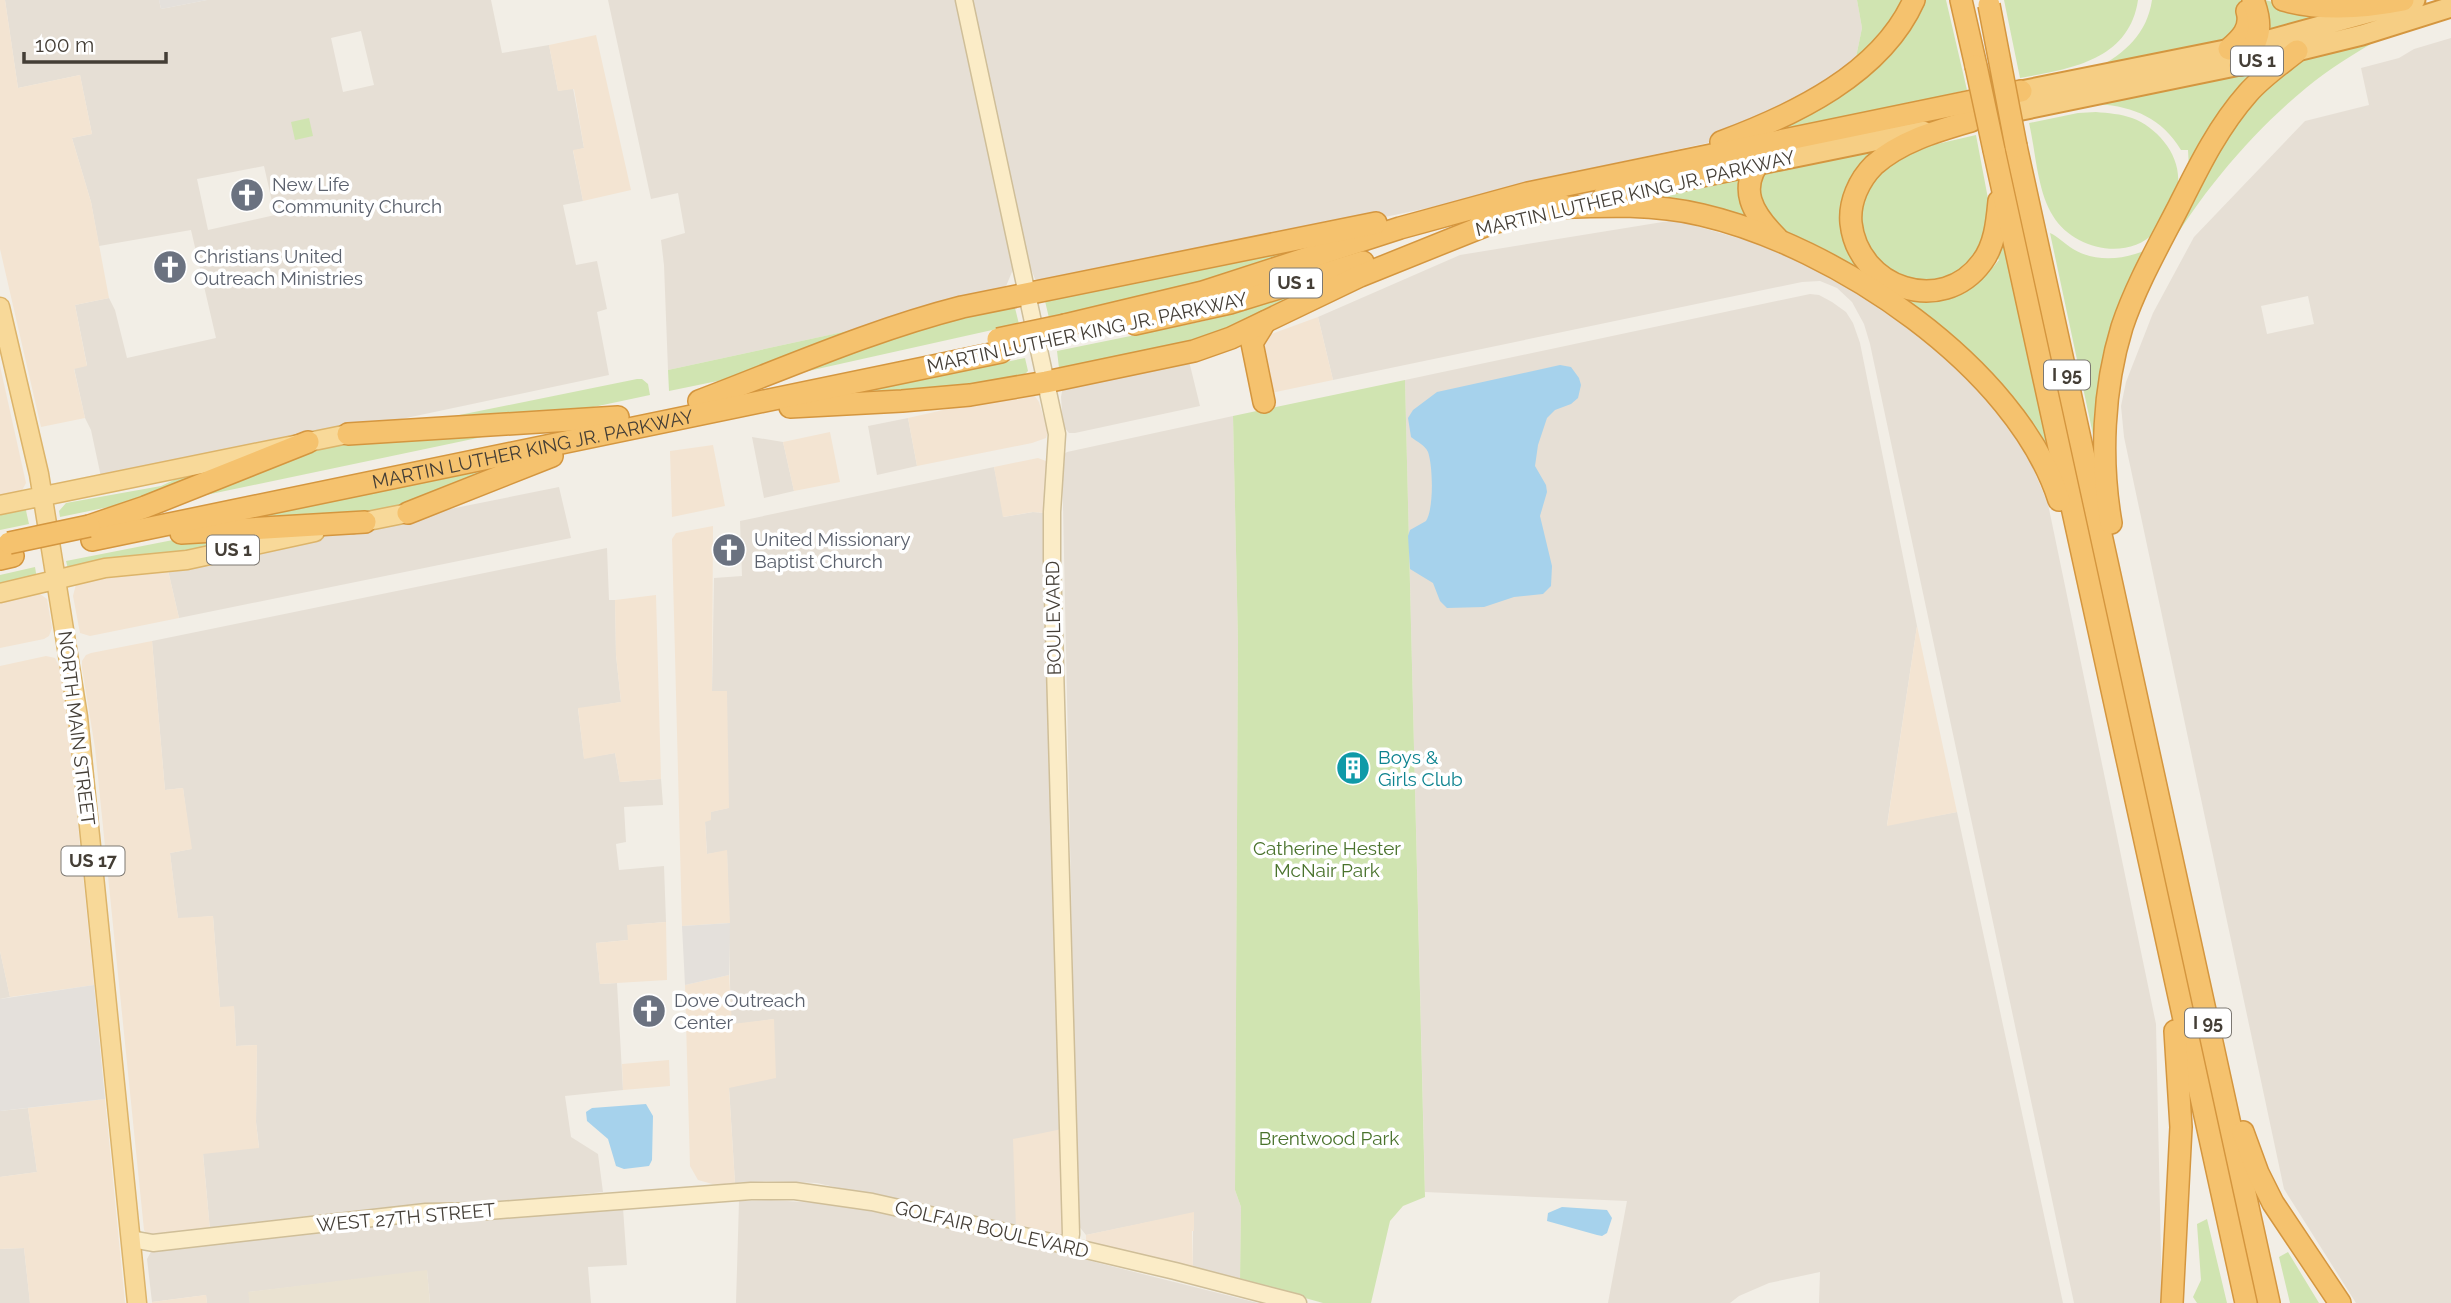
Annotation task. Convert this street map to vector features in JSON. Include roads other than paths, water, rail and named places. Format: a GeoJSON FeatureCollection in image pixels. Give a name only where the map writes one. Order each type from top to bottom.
{"type":"FeatureCollection","features":[{"type":"Feature","properties":{"kind":"highway"},"geometry":{"type":"LineString","coordinates":[[1668,162],[1776,119],[1852,75],[1882,50],[1914,0]]}},
{"type":"Feature","properties":{"kind":"highway","name":"I 95"},"geometry":{"type":"LineString","coordinates":[[1961,0],[2246,1303]]}},
{"type":"Feature","properties":{"kind":"highway"},"geometry":{"type":"LineString","coordinates":[[2234,57],[2239,41],[2248,27],[2249,18],[2242,0]]}},
{"type":"Feature","properties":{"kind":"highway"},"geometry":{"type":"LineString","coordinates":[[2234,57],[2255,44],[2259,33],[2258,15],[2253,0]]}},
{"type":"Feature","properties":{"kind":"highway"},"geometry":{"type":"LineString","coordinates":[[2283,0],[2328,7],[2403,0]]}},
{"type":"Feature","properties":{"kind":"highway","name":"US 1"},"geometry":{"type":"LineString","coordinates":[[2255,44],[2415,0]]}},
{"type":"Feature","properties":{"kind":"highway","name":"I 95"},"geometry":{"type":"LineString","coordinates":[[1989,2],[2017,146],[2269,1303]]}},
{"type":"Feature","properties":{"kind":"highway","name":"MARTIN LUTHER KING JR. PARKWAY"},"geometry":{"type":"LineString","coordinates":[[94,535],[1066,332],[1230,303],[1491,213],[1668,162],[2021,91],[2234,57],[2297,51],[2362,35],[2451,7]]}},
{"type":"Feature","properties":{"kind":"highway"},"geometry":{"type":"LineString","coordinates":[[2117,605],[2117,558],[2109,510],[2105,422],[2116,349],[2123,325],[2166,233],[2222,126],[2250,90],[2297,51]]}},
{"type":"Feature","properties":{"kind":"highway","name":"MARTIN LUTHER KING JR. PARKWAY"},"geometry":{"type":"LineString","coordinates":[[1491,213],[1548,208],[1970,121],[2234,57]]}},
{"type":"Feature","properties":{"kind":"highway"},"geometry":{"type":"LineString","coordinates":[[1970,121],[1904,145],[1872,167],[1859,187],[1851,208],[1853,232],[1860,252],[1874,272],[1905,289],[1930,290],[1964,279],[1981,264],[1992,245],[2000,182]]}},
{"type":"Feature","properties":{"kind":"highway"},"geometry":{"type":"LineString","coordinates":[[1801,136],[1768,153],[1756,165],[1750,190],[1756,214],[1779,239],[1837,270],[1898,308],[1946,346],[1998,396],[2044,461],[2062,508],[2073,555],[2089,580]]}},
{"type":"Feature","properties":{"kind":"highway"},"geometry":{"type":"LineString","coordinates":[[1548,208],[1636,205],[1677,210],[1726,221],[1801,251]]}},
{"type":"Feature","properties":{"kind":"highway"},"geometry":{"type":"LineString","coordinates":[[700,407],[900,324],[962,307],[1407,217],[1491,213]]}},
{"type":"Feature","properties":{"kind":"highway"},"geometry":{"type":"LineString","coordinates":[[700,407],[970,395],[1194,351],[1231,338],[1491,213]]}},
{"type":"Feature","properties":{"kind":"highway"},"geometry":{"type":"LineString","coordinates":[[1264,402],[1252,343],[1265,322]]}},
{"type":"Feature","properties":{"kind":"highway","name":"MARTIN LUTHER KING JR. PARKWAY"},"geometry":{"type":"LineString","coordinates":[[4,552],[595,436],[619,424]]}},
{"type":"Feature","properties":{"kind":"highway","name":"US 1"},"geometry":{"type":"LineString","coordinates":[[348,434],[619,424]]}},
{"type":"Feature","properties":{"kind":"highway"},"geometry":{"type":"LineString","coordinates":[[408,513],[577,447],[595,436]]}},
{"type":"Feature","properties":{"kind":"highway"},"geometry":{"type":"LineString","coordinates":[[94,535],[145,507],[308,442]]}},
{"type":"Feature","properties":{"kind":"highway"},"geometry":{"type":"LineString","coordinates":[[94,535],[136,539],[211,531],[365,522]]}},
{"type":"Feature","properties":{"kind":"highway"},"geometry":{"type":"LineString","coordinates":[[2166,935],[2181,1107],[2172,1303]]}},
{"type":"Feature","properties":{"kind":"highway"},"geometry":{"type":"LineString","coordinates":[[2212,1044],[2265,1189],[2282,1219],[2340,1303]]}},
{"type":"Feature","properties":{"kind":"main road","name":"BOULEVARD"},"geometry":{"type":"LineString","coordinates":[[964,0],[1057,434],[1052,560],[1072,1234],[1069,1246]]}},
{"type":"Feature","properties":{"kind":"main road","name":"NORTH MAIN STREET"},"geometry":{"type":"LineString","coordinates":[[0,307],[43,496],[83,754],[131,1238]]}},
{"type":"Feature","properties":{"kind":"main road","name":"US 1"},"geometry":{"type":"LineString","coordinates":[[43,496],[348,434]]}},
{"type":"Feature","properties":{"kind":"main road"},"geometry":{"type":"LineString","coordinates":[[0,505],[43,496]]}},
{"type":"Feature","properties":{"kind":"main road","name":"US 1"},"geometry":{"type":"LineString","coordinates":[[57,581],[104,568],[200,557],[408,513]]}},
{"type":"Feature","properties":{"kind":"main road"},"geometry":{"type":"LineString","coordinates":[[0,593],[57,581]]}},
{"type":"Feature","properties":{"kind":"main road","name":"GOLFAIR BOULEVARD"},"geometry":{"type":"LineString","coordinates":[[682,1195],[751,1191],[822,1193],[1069,1246],[1298,1303]]}},
{"type":"Feature","properties":{"kind":"main road","name":"WEST 27TH STREET"},"geometry":{"type":"LineString","coordinates":[[131,1238],[153,1243],[426,1212],[488,1211],[682,1195]]}},
{"type":"Feature","properties":{"kind":"main road","name":"US 17"},"geometry":{"type":"LineString","coordinates":[[131,1238],[137,1303]]}},
{"type":"Feature","properties":{"kind":"water"},"geometry":{"type":"Polygon","coordinates":[[[1560,365],[1571,367],[1581,385],[1578,398],[1555,410],[1547,418],[1538,445],[1535,466],[1547,492],[1540,516],[1552,566],[1551,586],[1543,594],[1514,597],[1484,607],[1447,608],[1440,601],[1433,583],[1410,569],[1408,536],[1410,530],[1426,521],[1429,515],[1432,487],[1428,452],[1411,437],[1408,418],[1413,410],[1437,392],[1560,365]]]}},
{"type":"Feature","properties":{"kind":"water"},"geometry":{"type":"Polygon","coordinates":[[[646,1104],[653,1116],[652,1160],[649,1166],[624,1169],[616,1166],[608,1139],[587,1121],[586,1112],[592,1108],[646,1104]]]}},
{"type":"Feature","properties":{"kind":"water"},"geometry":{"type":"Polygon","coordinates":[[[1562,1207],[1607,1210],[1612,1218],[1607,1233],[1602,1236],[1547,1221],[1548,1213],[1562,1207]]]}},
{"type":"Feature","properties":{"kind":"place","name":"New Life Community Church"},"geometry":{"type":"Point","coordinates":[247,195]}},
{"type":"Feature","properties":{"kind":"place","name":"Christians United Outreach Ministries"},"geometry":{"type":"Point","coordinates":[170,267]}},
{"type":"Feature","properties":{"kind":"place","name":"United Missionary Baptist Church"},"geometry":{"type":"Point","coordinates":[729,550]}},
{"type":"Feature","properties":{"kind":"place","name":"Boys & Girls Club"},"geometry":{"type":"Point","coordinates":[1353,768]}},
{"type":"Feature","properties":{"kind":"place","name":"Dove Outreach Center"},"geometry":{"type":"Point","coordinates":[649,1011]}},
{"type":"Feature","properties":{"kind":"park label","name":"Catherine Hester McNair Park"},"geometry":{"type":"Point","coordinates":[1327,859]}},
{"type":"Feature","properties":{"kind":"park label","name":"Brentwood Park"},"geometry":{"type":"Point","coordinates":[1329,1138]}}]}
